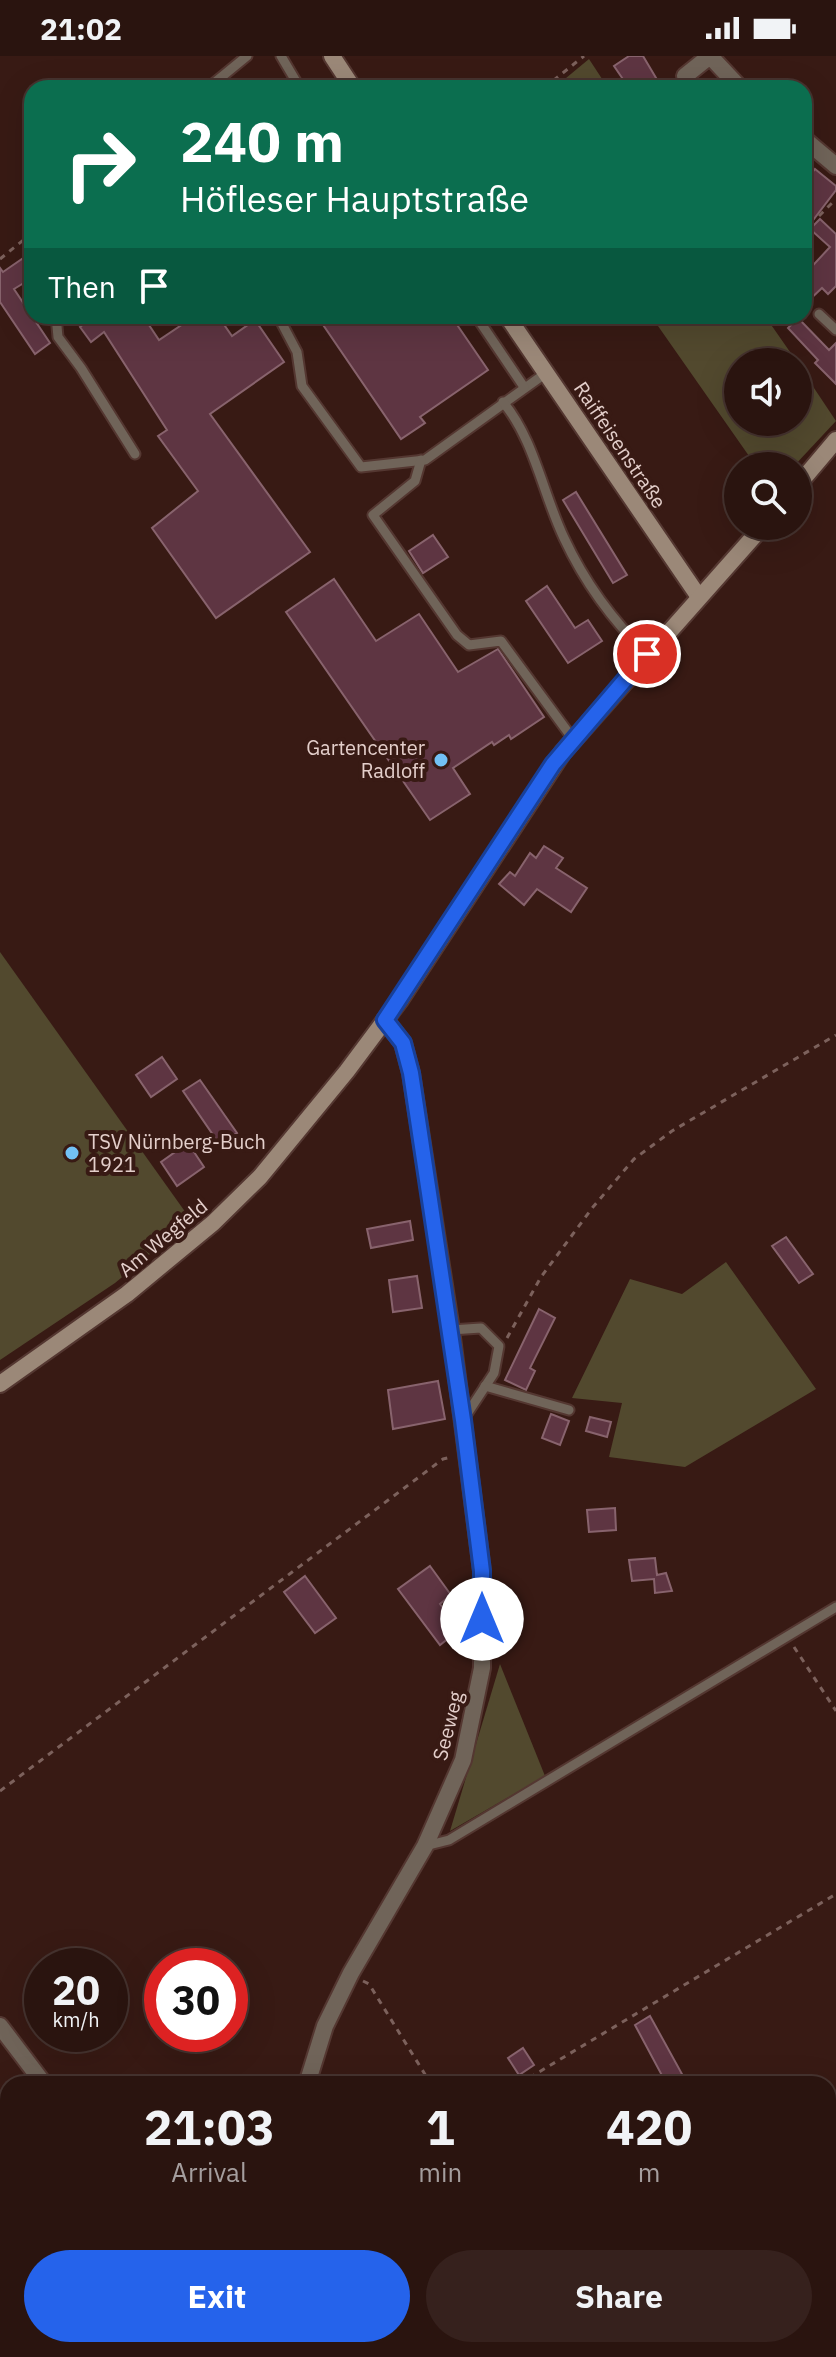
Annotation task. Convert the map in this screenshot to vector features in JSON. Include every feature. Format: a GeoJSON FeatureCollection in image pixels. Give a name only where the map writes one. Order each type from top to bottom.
{"type":"FeatureCollection","features":[{"type":"Feature","properties":{"kind":"street"},"geometry":{"type":"LineString","coordinates":[[332,56],[348,80]]}},
{"type":"Feature","properties":{"kind":"street"},"geometry":{"type":"LineString","coordinates":[[685,76],[710,56],[732,80]]}},
{"type":"Feature","properties":{"kind":"street"},"geometry":{"type":"LineString","coordinates":[[812,149],[836,166]]}},
{"type":"Feature","properties":{"kind":"street","name":"Raiffeisenstraße"},"geometry":{"type":"LineString","coordinates":[[512,324],[699,597]]}},
{"type":"Feature","properties":{"kind":"street"},"geometry":{"type":"LineString","coordinates":[[812,468],[836,440]]}},
{"type":"Feature","properties":{"kind":"street","name":"Am Wegfeld"},"geometry":{"type":"LineString","coordinates":[[0,1384],[127,1294],[220,1216],[295,1136],[385,1020],[542,780],[573,739],[750,540]]}},
{"type":"Feature","properties":{"kind":"street","name":"Seeweg"},"geometry":{"type":"LineString","coordinates":[[309,2076],[325,2026],[351,1973],[425,1846],[463,1760],[482,1668],[482,1571],[451,1330],[411,1073],[403,1043],[385,1020]]}},
{"type":"Feature","properties":{"kind":"street"},"geometry":{"type":"LineString","coordinates":[[0,2026],[38,2076]]}},
{"type":"Feature","properties":{"kind":"lane"},"geometry":{"type":"LineString","coordinates":[[218,80],[247,56]]}},
{"type":"Feature","properties":{"kind":"lane"},"geometry":{"type":"LineString","coordinates":[[281,56],[295,80]]}},
{"type":"Feature","properties":{"kind":"lane"},"geometry":{"type":"LineString","coordinates":[[819,314],[836,330]]}},
{"type":"Feature","properties":{"kind":"lane"},"geometry":{"type":"LineString","coordinates":[[57,324],[58,337],[135,454]]}},
{"type":"Feature","properties":{"kind":"lane"},"geometry":{"type":"LineString","coordinates":[[282,324],[297,352],[302,386],[361,467],[425,460],[546,373]]}},
{"type":"Feature","properties":{"kind":"lane"},"geometry":{"type":"LineString","coordinates":[[481,324],[524,387]]}},
{"type":"Feature","properties":{"kind":"lane"},"geometry":{"type":"LineString","coordinates":[[503,402],[517,419],[564,539],[599,599],[647,654]]}},
{"type":"Feature","properties":{"kind":"lane"},"geometry":{"type":"LineString","coordinates":[[421,460],[415,481],[373,515],[457,635],[469,645],[501,641],[573,739]]}},
{"type":"Feature","properties":{"kind":"lane"},"geometry":{"type":"LineString","coordinates":[[451,1330],[481,1328],[499,1346],[494,1373],[463,1420]]}},
{"type":"Feature","properties":{"kind":"lane"},"geometry":{"type":"LineString","coordinates":[[485,1386],[569,1410]]}},
{"type":"Feature","properties":{"kind":"lane"},"geometry":{"type":"LineString","coordinates":[[425,1846],[449,1840],[836,1607]]}},
{"type":"Feature","properties":{"kind":"path"},"geometry":{"type":"LineString","coordinates":[[554,80],[584,56]]}},
{"type":"Feature","properties":{"kind":"path"},"geometry":{"type":"LineString","coordinates":[[819,216],[836,199]]}},
{"type":"Feature","properties":{"kind":"path"},"geometry":{"type":"LineString","coordinates":[[0,259],[24,240]]}},
{"type":"Feature","properties":{"kind":"path"},"geometry":{"type":"LineString","coordinates":[[499,1346],[511,1334],[541,1277],[593,1207],[634,1159],[672,1131],[836,1035]]}},
{"type":"Feature","properties":{"kind":"path"},"geometry":{"type":"LineString","coordinates":[[0,1791],[443,1459],[466,1452]]}},
{"type":"Feature","properties":{"kind":"path"},"geometry":{"type":"LineString","coordinates":[[787,1637],[836,1711]]}},
{"type":"Feature","properties":{"kind":"path"},"geometry":{"type":"LineString","coordinates":[[532,2076],[836,1894]]}},
{"type":"Feature","properties":{"kind":"path"},"geometry":{"type":"LineString","coordinates":[[351,1973],[369,1984],[426,2076]]}},
{"type":"Feature","properties":{"kind":"shaded area"},"geometry":{"type":"Polygon","coordinates":[[[589,59],[603,80],[564,80],[589,59]]]}},
{"type":"Feature","properties":{"kind":"shaded area"},"geometry":{"type":"Polygon","coordinates":[[[657,324],[771,324],[787,348],[724,348],[724,420],[657,324]]]}},
{"type":"Feature","properties":{"kind":"shaded area"},"geometry":{"type":"Polygon","coordinates":[[[812,385],[836,421],[807,452],[746,452],[735,436],[812,436],[812,385]]]}},
{"type":"Feature","properties":{"kind":"shaded area","name":"TSV Nürnberg-Buch 1921"},"geometry":{"type":"Polygon","coordinates":[[[0,952],[191,1220],[115,1283],[0,1360],[0,952]]]}},
{"type":"Feature","properties":{"kind":"shaded area"},"geometry":{"type":"Polygon","coordinates":[[[726,1262],[816,1389],[685,1467],[609,1457],[622,1403],[572,1398],[630,1279],[682,1294],[726,1262]]]}},
{"type":"Feature","properties":{"kind":"shaded area"},"geometry":{"type":"Polygon","coordinates":[[[500,1664],[545,1776],[450,1831],[500,1664]]]}},
{"type":"Feature","properties":{"kind":"building"},"geometry":{"type":"Polygon","coordinates":[[[629,56],[643,56],[657,80],[624,80],[614,66],[629,56]]]}},
{"type":"Feature","properties":{"kind":"building"},"geometry":{"type":"Polygon","coordinates":[[[815,169],[836,186],[836,190],[812,222],[812,173],[815,169]]]}},
{"type":"Feature","properties":{"kind":"building"},"geometry":{"type":"Polygon","coordinates":[[[820,219],[836,234],[836,286],[828,294],[822,288],[812,297],[812,266],[830,247],[812,231],[820,219]]]}},
{"type":"Feature","properties":{"kind":"building"},"geometry":{"type":"Polygon","coordinates":[[[24,258],[24,283],[14,289],[24,304],[24,324],[37,324],[50,343],[35,354],[0,302],[0,268],[3,272],[24,258]]]}},
{"type":"Feature","properties":{"kind":"building"},"geometry":{"type":"Polygon","coordinates":[[[84,324],[148,324],[159,340],[183,324],[224,324],[232,336],[249,324],[258,324],[284,362],[210,414],[310,552],[216,618],[152,528],[198,491],[158,436],[167,430],[104,332],[91,342],[80,327],[84,324]]]}},
{"type":"Feature","properties":{"kind":"building"},"geometry":{"type":"Polygon","coordinates":[[[322,324],[456,324],[488,370],[420,417],[425,423],[401,439],[322,324]]]}},
{"type":"Feature","properties":{"kind":"building"},"geometry":{"type":"Polygon","coordinates":[[[792,324],[804,324],[829,350],[836,343],[836,384],[815,363],[818,360],[812,354],[812,348],[807,348],[788,328],[792,324]]]}},
{"type":"Feature","properties":{"kind":"building"},"geometry":{"type":"Polygon","coordinates":[[[576,492],[627,575],[613,583],[563,500],[576,492]]]}},
{"type":"Feature","properties":{"kind":"building"},"geometry":{"type":"Polygon","coordinates":[[[433,535],[448,557],[423,573],[409,551],[433,535]]]}},
{"type":"Feature","properties":{"kind":"building"},"geometry":{"type":"Polygon","coordinates":[[[334,579],[376,641],[419,614],[458,672],[498,649],[544,717],[511,739],[509,735],[494,745],[492,742],[453,768],[470,794],[430,820],[286,612],[334,579]]]}},
{"type":"Feature","properties":{"kind":"building"},"geometry":{"type":"Polygon","coordinates":[[[547,586],[575,628],[588,620],[602,641],[568,663],[526,601],[547,586]]]}},
{"type":"Feature","properties":{"kind":"building"},"geometry":{"type":"Polygon","coordinates":[[[544,846],[563,858],[556,868],[587,888],[571,912],[537,889],[524,905],[499,884],[510,872],[515,876],[530,853],[536,858],[544,846]]]}},
{"type":"Feature","properties":{"kind":"building"},"geometry":{"type":"Polygon","coordinates":[[[162,1057],[177,1079],[151,1097],[136,1075],[162,1057]]]}},
{"type":"Feature","properties":{"kind":"building"},"geometry":{"type":"Polygon","coordinates":[[[200,1080],[237,1133],[220,1145],[183,1091],[200,1080]]]}},
{"type":"Feature","properties":{"kind":"building"},"geometry":{"type":"Polygon","coordinates":[[[188,1143],[204,1167],[177,1186],[161,1162],[188,1143]]]}},
{"type":"Feature","properties":{"kind":"building"},"geometry":{"type":"Polygon","coordinates":[[[410,1221],[413,1240],[371,1248],[367,1229],[410,1221]]]}},
{"type":"Feature","properties":{"kind":"building"},"geometry":{"type":"Polygon","coordinates":[[[786,1237],[813,1274],[799,1283],[772,1246],[786,1237]]]}},
{"type":"Feature","properties":{"kind":"building"},"geometry":{"type":"Polygon","coordinates":[[[417,1276],[422,1308],[393,1312],[389,1280],[417,1276]]]}},
{"type":"Feature","properties":{"kind":"building"},"geometry":{"type":"Polygon","coordinates":[[[539,1309],[555,1318],[530,1368],[535,1371],[526,1390],[505,1380],[539,1309]]]}},
{"type":"Feature","properties":{"kind":"building"},"geometry":{"type":"Polygon","coordinates":[[[438,1381],[445,1419],[393,1429],[388,1390],[438,1381]]]}},
{"type":"Feature","properties":{"kind":"building"},"geometry":{"type":"Polygon","coordinates":[[[551,1414],[569,1421],[560,1445],[542,1438],[551,1414]]]}},
{"type":"Feature","properties":{"kind":"building"},"geometry":{"type":"Polygon","coordinates":[[[590,1417],[611,1422],[607,1437],[586,1431],[590,1417]]]}},
{"type":"Feature","properties":{"kind":"building"},"geometry":{"type":"Polygon","coordinates":[[[615,1508],[616,1530],[589,1532],[587,1510],[615,1508]]]}},
{"type":"Feature","properties":{"kind":"building"},"geometry":{"type":"Polygon","coordinates":[[[655,1558],[657,1575],[666,1573],[672,1591],[655,1593],[654,1579],[632,1581],[629,1560],[655,1558]]]}},
{"type":"Feature","properties":{"kind":"building"},"geometry":{"type":"Polygon","coordinates":[[[430,1566],[451,1595],[440,1604],[459,1630],[440,1645],[398,1589],[430,1566]]]}},
{"type":"Feature","properties":{"kind":"building"},"geometry":{"type":"Polygon","coordinates":[[[305,1576],[336,1618],[315,1633],[284,1592],[305,1576]]]}},
{"type":"Feature","properties":{"kind":"building"},"geometry":{"type":"Polygon","coordinates":[[[650,2016],[682,2074],[662,2076],[635,2025],[650,2016]]]}},
{"type":"Feature","properties":{"kind":"building"},"geometry":{"type":"Polygon","coordinates":[[[523,2048],[534,2065],[519,2075],[508,2058],[523,2048]]]}},
{"type":"Feature","properties":{"kind":"place","name":"Gartencenter Radloff"},"geometry":{"type":"Point","coordinates":[441,760]}},
{"type":"Feature","properties":{"kind":"place","name":"TSV Nürnberg-Buch 1921"},"geometry":{"type":"Point","coordinates":[72,1153]}},
{"type":"Feature","properties":{"kind":"route"},"geometry":{"type":"LineString","coordinates":[[482,1619],[482,1571],[463,1420],[411,1073],[403,1043],[385,1020],[553,764],[647,654]]}}]}
